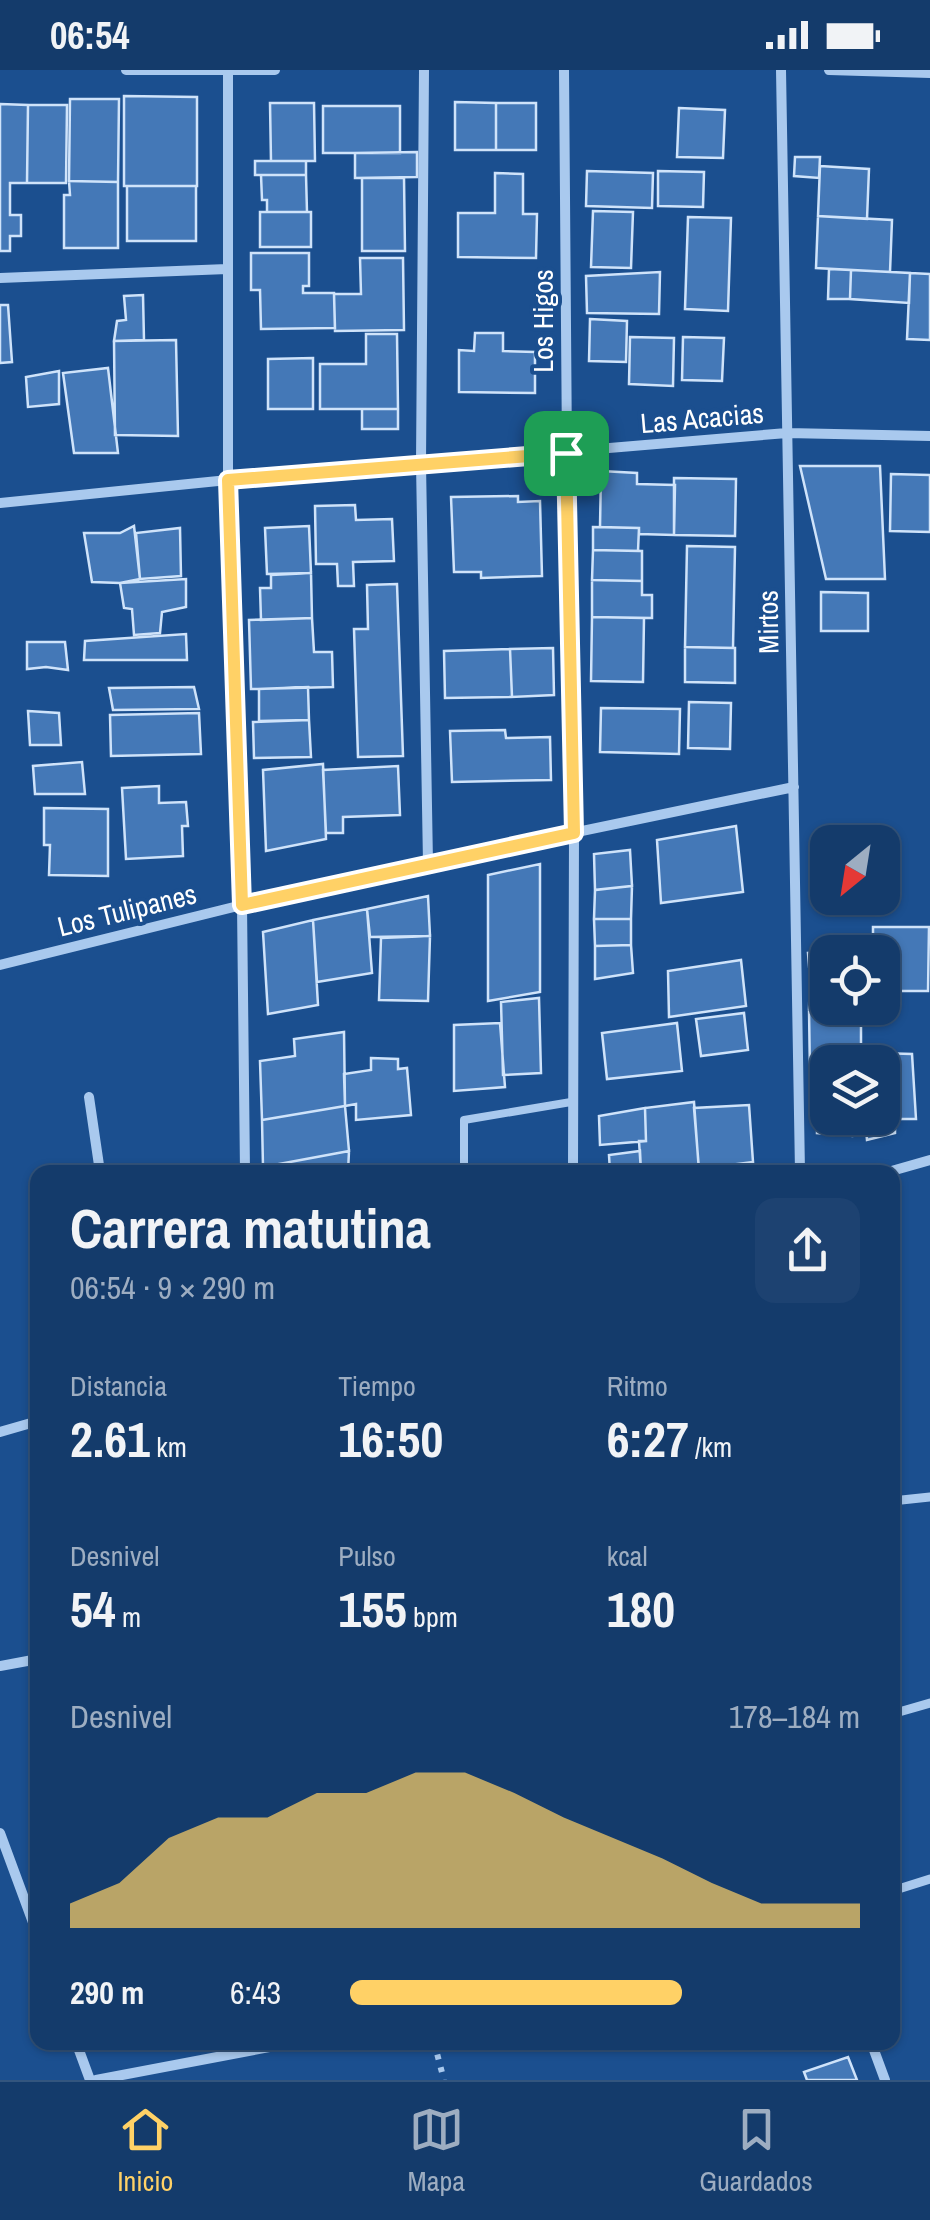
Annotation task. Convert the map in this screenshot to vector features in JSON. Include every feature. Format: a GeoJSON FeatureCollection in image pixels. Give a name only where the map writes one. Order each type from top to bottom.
{"type":"FeatureCollection","features":[{"type":"Feature","properties":{"kind":"street"},"geometry":{"type":"LineString","coordinates":[[126,70],[276,70]]}},
{"type":"Feature","properties":{"kind":"street"},"geometry":{"type":"LineString","coordinates":[[228,70],[228,480],[242,905],[245,1165]]}},
{"type":"Feature","properties":{"kind":"street"},"geometry":{"type":"LineString","coordinates":[[424,70],[421,464],[428,863]]}},
{"type":"Feature","properties":{"kind":"street","name":"Los Higos"},"geometry":{"type":"LineString","coordinates":[[564,70],[566,453],[574,833],[572,1165]]}},
{"type":"Feature","properties":{"kind":"street","name":"Mirtos"},"geometry":{"type":"LineString","coordinates":[[781,70],[800,1165]]}},
{"type":"Feature","properties":{"kind":"street"},"geometry":{"type":"LineString","coordinates":[[829,70],[930,73]]}},
{"type":"Feature","properties":{"kind":"street"},"geometry":{"type":"LineString","coordinates":[[0,278],[227,268]]}},
{"type":"Feature","properties":{"kind":"street","name":"Las Acacias"},"geometry":{"type":"LineString","coordinates":[[0,503],[787,433],[930,436]]}},
{"type":"Feature","properties":{"kind":"street","name":"Los Tulipanes"},"geometry":{"type":"LineString","coordinates":[[0,965],[428,863],[794,786]]}},
{"type":"Feature","properties":{"kind":"street"},"geometry":{"type":"LineString","coordinates":[[89,1097],[99,1165]]}},
{"type":"Feature","properties":{"kind":"street"},"geometry":{"type":"LineString","coordinates":[[900,1169],[930,1160]]}},
{"type":"Feature","properties":{"kind":"street"},"geometry":{"type":"LineString","coordinates":[[0,1432],[30,1423]]}},
{"type":"Feature","properties":{"kind":"street"},"geometry":{"type":"LineString","coordinates":[[900,1500],[930,1497]]}},
{"type":"Feature","properties":{"kind":"street"},"geometry":{"type":"LineString","coordinates":[[0,1666],[30,1660]]}},
{"type":"Feature","properties":{"kind":"street"},"geometry":{"type":"LineString","coordinates":[[900,1712],[930,1703]]}},
{"type":"Feature","properties":{"kind":"street"},"geometry":{"type":"LineString","coordinates":[[0,1833],[30,1914]]}},
{"type":"Feature","properties":{"kind":"street"},"geometry":{"type":"LineString","coordinates":[[900,1888],[930,1879]]}},
{"type":"Feature","properties":{"kind":"street"},"geometry":{"type":"LineString","coordinates":[[80,2050],[93,2080],[253,2050]]}},
{"type":"Feature","properties":{"kind":"street"},"geometry":{"type":"LineString","coordinates":[[874,2050],[886,2080]]}},
{"type":"Feature","properties":{"kind":"lane"},"geometry":{"type":"LineString","coordinates":[[464,1165],[464,1120],[571,1102]]}},
{"type":"Feature","properties":{"kind":"path"},"geometry":{"type":"LineString","coordinates":[[436,2050],[444,2080]]}},
{"type":"Feature","properties":{"kind":"building"},"geometry":{"type":"Polygon","coordinates":[[[124,96],[197,97],[197,186],[124,186],[124,96]]]}},
{"type":"Feature","properties":{"kind":"building"},"geometry":{"type":"Polygon","coordinates":[[[70,99],[119,99],[118,182],[69,181],[70,99]]]}},
{"type":"Feature","properties":{"kind":"building"},"geometry":{"type":"Polygon","coordinates":[[[455,102],[496,103],[496,150],[455,150],[455,102]]]}},
{"type":"Feature","properties":{"kind":"building"},"geometry":{"type":"Polygon","coordinates":[[[270,103],[314,103],[315,161],[271,161],[270,103]]]}},
{"type":"Feature","properties":{"kind":"building"},"geometry":{"type":"Polygon","coordinates":[[[496,103],[536,103],[536,150],[496,150],[496,103]]]}},
{"type":"Feature","properties":{"kind":"building"},"geometry":{"type":"Polygon","coordinates":[[[0,104],[28,105],[27,183],[10,183],[10,215],[21,215],[21,236],[10,236],[10,251],[0,251],[0,104]]]}},
{"type":"Feature","properties":{"kind":"building"},"geometry":{"type":"Polygon","coordinates":[[[28,105],[67,105],[66,183],[27,183],[28,105]]]}},
{"type":"Feature","properties":{"kind":"building"},"geometry":{"type":"Polygon","coordinates":[[[323,106],[400,106],[400,153],[323,153],[323,106]]]}},
{"type":"Feature","properties":{"kind":"building"},"geometry":{"type":"Polygon","coordinates":[[[679,108],[725,110],[723,158],[677,157],[679,108]]]}},
{"type":"Feature","properties":{"kind":"building"},"geometry":{"type":"Polygon","coordinates":[[[417,152],[417,177],[355,178],[355,153],[417,152]]]}},
{"type":"Feature","properties":{"kind":"building"},"geometry":{"type":"Polygon","coordinates":[[[795,157],[820,157],[819,178],[794,176],[795,157]]]}},
{"type":"Feature","properties":{"kind":"building"},"geometry":{"type":"Polygon","coordinates":[[[255,161],[306,161],[306,175],[255,175],[255,161]]]}},
{"type":"Feature","properties":{"kind":"building"},"geometry":{"type":"Polygon","coordinates":[[[820,166],[869,169],[867,219],[818,216],[820,166]]]}},
{"type":"Feature","properties":{"kind":"building"},"geometry":{"type":"Polygon","coordinates":[[[587,171],[653,173],[652,208],[586,206],[587,171]]]}},
{"type":"Feature","properties":{"kind":"building"},"geometry":{"type":"Polygon","coordinates":[[[658,171],[704,172],[703,207],[658,206],[658,171]]]}},
{"type":"Feature","properties":{"kind":"building"},"geometry":{"type":"Polygon","coordinates":[[[495,173],[523,174],[523,214],[537,214],[536,258],[458,257],[458,213],[495,213],[495,173]]]}},
{"type":"Feature","properties":{"kind":"building"},"geometry":{"type":"Polygon","coordinates":[[[261,175],[306,175],[307,212],[267,212],[267,200],[262,200],[261,175]]]}},
{"type":"Feature","properties":{"kind":"building"},"geometry":{"type":"Polygon","coordinates":[[[362,178],[404,178],[405,251],[362,251],[362,178]]]}},
{"type":"Feature","properties":{"kind":"building"},"geometry":{"type":"Polygon","coordinates":[[[69,181],[118,182],[118,248],[64,248],[64,195],[70,195],[69,181]]]}},
{"type":"Feature","properties":{"kind":"building"},"geometry":{"type":"Polygon","coordinates":[[[127,186],[196,186],[196,241],[127,241],[127,186]]]}},
{"type":"Feature","properties":{"kind":"building"},"geometry":{"type":"Polygon","coordinates":[[[593,211],[633,212],[631,268],[591,267],[593,211]]]}},
{"type":"Feature","properties":{"kind":"building"},"geometry":{"type":"Polygon","coordinates":[[[260,212],[311,212],[311,247],[260,247],[260,212]]]}},
{"type":"Feature","properties":{"kind":"building"},"geometry":{"type":"Polygon","coordinates":[[[818,216],[892,220],[890,272],[816,268],[818,216]]]}},
{"type":"Feature","properties":{"kind":"building"},"geometry":{"type":"Polygon","coordinates":[[[688,217],[731,218],[728,311],[685,309],[688,217]]]}},
{"type":"Feature","properties":{"kind":"building"},"geometry":{"type":"Polygon","coordinates":[[[251,253],[309,253],[309,286],[303,286],[303,293],[334,293],[335,328],[261,329],[260,290],[251,290],[251,253]]]}},
{"type":"Feature","properties":{"kind":"building"},"geometry":{"type":"Polygon","coordinates":[[[360,258],[403,258],[404,330],[335,331],[334,294],[361,294],[360,258]]]}},
{"type":"Feature","properties":{"kind":"building"},"geometry":{"type":"Polygon","coordinates":[[[829,269],[851,270],[850,299],[828,299],[829,269]]]}},
{"type":"Feature","properties":{"kind":"building"},"geometry":{"type":"Polygon","coordinates":[[[851,270],[910,273],[909,303],[850,299],[851,270]]]}},
{"type":"Feature","properties":{"kind":"building"},"geometry":{"type":"Polygon","coordinates":[[[660,272],[659,314],[587,313],[586,276],[660,272]]]}},
{"type":"Feature","properties":{"kind":"building"},"geometry":{"type":"Polygon","coordinates":[[[910,273],[930,274],[930,340],[907,339],[910,273]]]}},
{"type":"Feature","properties":{"kind":"building"},"geometry":{"type":"Polygon","coordinates":[[[143,295],[144,340],[114,341],[117,321],[126,320],[124,296],[143,295]]]}},
{"type":"Feature","properties":{"kind":"building"},"geometry":{"type":"Polygon","coordinates":[[[0,305],[8,305],[12,362],[0,363],[0,305]]]}},
{"type":"Feature","properties":{"kind":"building"},"geometry":{"type":"Polygon","coordinates":[[[590,319],[627,321],[626,362],[589,361],[590,319]]]}},
{"type":"Feature","properties":{"kind":"building"},"geometry":{"type":"Polygon","coordinates":[[[475,333],[503,333],[503,351],[535,352],[535,393],[459,392],[459,350],[474,351],[475,333]]]}},
{"type":"Feature","properties":{"kind":"building"},"geometry":{"type":"Polygon","coordinates":[[[366,334],[397,334],[398,409],[320,409],[320,364],[366,364],[366,334]]]}},
{"type":"Feature","properties":{"kind":"building"},"geometry":{"type":"Polygon","coordinates":[[[630,337],[674,338],[673,386],[629,384],[630,337]]]}},
{"type":"Feature","properties":{"kind":"building"},"geometry":{"type":"Polygon","coordinates":[[[683,337],[724,338],[722,381],[682,380],[683,337]]]}},
{"type":"Feature","properties":{"kind":"building"},"geometry":{"type":"Polygon","coordinates":[[[176,340],[178,436],[115,435],[114,341],[176,340]]]}},
{"type":"Feature","properties":{"kind":"building"},"geometry":{"type":"Polygon","coordinates":[[[313,358],[313,409],[268,409],[268,359],[313,358]]]}},
{"type":"Feature","properties":{"kind":"building"},"geometry":{"type":"Polygon","coordinates":[[[108,368],[118,453],[74,453],[63,373],[108,368]]]}},
{"type":"Feature","properties":{"kind":"building"},"geometry":{"type":"Polygon","coordinates":[[[59,371],[59,404],[28,407],[26,377],[59,371]]]}},
{"type":"Feature","properties":{"kind":"building"},"geometry":{"type":"Polygon","coordinates":[[[362,409],[398,409],[398,429],[362,429],[362,409]]]}},
{"type":"Feature","properties":{"kind":"building"},"geometry":{"type":"Polygon","coordinates":[[[800,466],[880,466],[885,579],[826,579],[800,466]]]}},
{"type":"Feature","properties":{"kind":"building"},"geometry":{"type":"Polygon","coordinates":[[[601,471],[637,473],[637,484],[675,485],[674,535],[639,534],[639,528],[600,527],[601,471]]]}},
{"type":"Feature","properties":{"kind":"building"},"geometry":{"type":"Polygon","coordinates":[[[891,474],[930,475],[930,532],[890,531],[891,474]]]}},
{"type":"Feature","properties":{"kind":"building"},"geometry":{"type":"Polygon","coordinates":[[[674,478],[736,479],[735,536],[674,535],[674,478]]]}},
{"type":"Feature","properties":{"kind":"building"},"geometry":{"type":"Polygon","coordinates":[[[518,496],[518,502],[540,501],[542,576],[481,578],[481,572],[454,572],[451,497],[518,496]]]}},
{"type":"Feature","properties":{"kind":"building"},"geometry":{"type":"Polygon","coordinates":[[[355,505],[356,520],[392,519],[394,561],[353,562],[354,586],[338,586],[337,564],[316,564],[315,506],[355,505]]]}},
{"type":"Feature","properties":{"kind":"building"},"geometry":{"type":"Polygon","coordinates":[[[134,526],[140,579],[92,582],[84,533],[120,533],[134,526]]]}},
{"type":"Feature","properties":{"kind":"building"},"geometry":{"type":"Polygon","coordinates":[[[309,526],[311,573],[267,574],[265,528],[309,526]]]}},
{"type":"Feature","properties":{"kind":"building"},"geometry":{"type":"Polygon","coordinates":[[[593,527],[639,528],[638,551],[593,550],[593,527]]]}},
{"type":"Feature","properties":{"kind":"building"},"geometry":{"type":"Polygon","coordinates":[[[180,528],[181,576],[140,579],[136,533],[180,528]]]}},
{"type":"Feature","properties":{"kind":"building"},"geometry":{"type":"Polygon","coordinates":[[[687,546],[735,547],[733,648],[685,647],[687,546]]]}},
{"type":"Feature","properties":{"kind":"building"},"geometry":{"type":"Polygon","coordinates":[[[593,550],[642,551],[642,581],[592,580],[593,550]]]}},
{"type":"Feature","properties":{"kind":"building"},"geometry":{"type":"Polygon","coordinates":[[[311,573],[312,618],[261,620],[260,588],[271,588],[271,575],[311,573]]]}},
{"type":"Feature","properties":{"kind":"building"},"geometry":{"type":"Polygon","coordinates":[[[186,579],[186,607],[162,612],[160,633],[134,635],[132,609],[124,608],[120,583],[186,579]]]}},
{"type":"Feature","properties":{"kind":"building"},"geometry":{"type":"Polygon","coordinates":[[[592,580],[642,581],[642,595],[652,595],[652,618],[592,617],[592,580]]]}},
{"type":"Feature","properties":{"kind":"building"},"geometry":{"type":"Polygon","coordinates":[[[397,584],[403,756],[358,757],[354,629],[368,629],[367,585],[397,584]]]}},
{"type":"Feature","properties":{"kind":"building"},"geometry":{"type":"Polygon","coordinates":[[[821,592],[868,593],[868,631],[821,631],[821,592]]]}},
{"type":"Feature","properties":{"kind":"building"},"geometry":{"type":"Polygon","coordinates":[[[592,617],[644,618],[643,682],[591,681],[592,617]]]}},
{"type":"Feature","properties":{"kind":"building"},"geometry":{"type":"Polygon","coordinates":[[[312,618],[314,652],[332,652],[333,687],[251,689],[249,620],[312,618]]]}},
{"type":"Feature","properties":{"kind":"building"},"geometry":{"type":"Polygon","coordinates":[[[186,634],[187,660],[84,660],[85,641],[186,634]]]}},
{"type":"Feature","properties":{"kind":"building"},"geometry":{"type":"Polygon","coordinates":[[[27,642],[65,642],[68,670],[27,669],[27,642]]]}},
{"type":"Feature","properties":{"kind":"building"},"geometry":{"type":"Polygon","coordinates":[[[685,647],[735,648],[735,683],[685,682],[685,647]]]}},
{"type":"Feature","properties":{"kind":"building"},"geometry":{"type":"Polygon","coordinates":[[[553,648],[554,695],[512,697],[510,649],[553,648]]]}},
{"type":"Feature","properties":{"kind":"building"},"geometry":{"type":"Polygon","coordinates":[[[510,649],[512,697],[445,698],[444,651],[510,649]]]}},
{"type":"Feature","properties":{"kind":"building"},"geometry":{"type":"Polygon","coordinates":[[[194,687],[199,709],[113,710],[109,688],[194,687]]]}},
{"type":"Feature","properties":{"kind":"building"},"geometry":{"type":"Polygon","coordinates":[[[308,687],[309,720],[259,721],[259,689],[308,687]]]}},
{"type":"Feature","properties":{"kind":"building"},"geometry":{"type":"Polygon","coordinates":[[[689,702],[731,703],[730,749],[688,748],[689,702]]]}},
{"type":"Feature","properties":{"kind":"building"},"geometry":{"type":"Polygon","coordinates":[[[601,708],[680,709],[679,754],[600,752],[601,708]]]}},
{"type":"Feature","properties":{"kind":"building"},"geometry":{"type":"Polygon","coordinates":[[[28,711],[59,713],[61,745],[30,745],[28,711]]]}},
{"type":"Feature","properties":{"kind":"building"},"geometry":{"type":"Polygon","coordinates":[[[199,713],[201,754],[111,756],[110,715],[199,713]]]}},
{"type":"Feature","properties":{"kind":"building"},"geometry":{"type":"Polygon","coordinates":[[[309,720],[311,757],[254,758],[253,722],[309,720]]]}},
{"type":"Feature","properties":{"kind":"building"},"geometry":{"type":"Polygon","coordinates":[[[505,730],[506,738],[550,737],[551,780],[452,782],[450,731],[505,730]]]}},
{"type":"Feature","properties":{"kind":"building"},"geometry":{"type":"Polygon","coordinates":[[[82,762],[85,794],[35,794],[33,766],[82,762]]]}},
{"type":"Feature","properties":{"kind":"building"},"geometry":{"type":"Polygon","coordinates":[[[323,764],[326,839],[266,851],[263,770],[323,764]]]}},
{"type":"Feature","properties":{"kind":"building"},"geometry":{"type":"Polygon","coordinates":[[[398,766],[400,815],[343,817],[343,833],[326,833],[323,770],[398,766]]]}},
{"type":"Feature","properties":{"kind":"building"},"geometry":{"type":"Polygon","coordinates":[[[159,786],[159,803],[186,802],[188,826],[182,826],[183,856],[126,859],[122,788],[159,786]]]}},
{"type":"Feature","properties":{"kind":"building"},"geometry":{"type":"Polygon","coordinates":[[[44,808],[108,809],[108,876],[49,875],[50,845],[44,845],[44,808]]]}},
{"type":"Feature","properties":{"kind":"building"},"geometry":{"type":"Polygon","coordinates":[[[736,826],[743,892],[661,903],[657,840],[736,826]]]}},
{"type":"Feature","properties":{"kind":"building"},"geometry":{"type":"Polygon","coordinates":[[[630,850],[632,886],[595,890],[594,854],[630,850]]]}},
{"type":"Feature","properties":{"kind":"building"},"geometry":{"type":"Polygon","coordinates":[[[540,864],[540,992],[488,1001],[488,875],[540,864]]]}},
{"type":"Feature","properties":{"kind":"building"},"geometry":{"type":"Polygon","coordinates":[[[632,886],[631,919],[594,919],[595,890],[632,886]]]}},
{"type":"Feature","properties":{"kind":"building"},"geometry":{"type":"Polygon","coordinates":[[[428,896],[430,936],[370,937],[367,909],[428,896]]]}},
{"type":"Feature","properties":{"kind":"building"},"geometry":{"type":"Polygon","coordinates":[[[367,909],[372,973],[317,982],[313,920],[367,909]]]}},
{"type":"Feature","properties":{"kind":"building"},"geometry":{"type":"Polygon","coordinates":[[[594,919],[631,919],[631,945],[595,946],[594,919]]]}},
{"type":"Feature","properties":{"kind":"building"},"geometry":{"type":"Polygon","coordinates":[[[313,920],[318,1005],[268,1014],[263,932],[313,920]]]}},
{"type":"Feature","properties":{"kind":"building"},"geometry":{"type":"Polygon","coordinates":[[[873,927],[929,927],[928,991],[900,991],[900,935],[873,935],[873,927]]]}},
{"type":"Feature","properties":{"kind":"building"},"geometry":{"type":"Polygon","coordinates":[[[430,936],[428,1001],[379,1000],[381,938],[430,936]]]}},
{"type":"Feature","properties":{"kind":"building"},"geometry":{"type":"Polygon","coordinates":[[[631,945],[633,973],[595,979],[595,946],[631,945]]]}},
{"type":"Feature","properties":{"kind":"building"},"geometry":{"type":"Polygon","coordinates":[[[741,960],[746,1006],[669,1017],[668,971],[741,960]]]}},
{"type":"Feature","properties":{"kind":"building"},"geometry":{"type":"Polygon","coordinates":[[[539,998],[541,1073],[503,1075],[501,1002],[539,998]]]}},
{"type":"Feature","properties":{"kind":"building"},"geometry":{"type":"Polygon","coordinates":[[[809,1009],[810,1025],[861,1025],[861,1045],[810,1045],[810,1075],[809,1009]]]}},
{"type":"Feature","properties":{"kind":"building"},"geometry":{"type":"Polygon","coordinates":[[[744,1013],[748,1050],[701,1056],[696,1019],[744,1013]]]}},
{"type":"Feature","properties":{"kind":"building"},"geometry":{"type":"Polygon","coordinates":[[[500,1023],[505,1087],[454,1091],[454,1025],[500,1023]]]}},
{"type":"Feature","properties":{"kind":"building"},"geometry":{"type":"Polygon","coordinates":[[[677,1023],[682,1071],[607,1079],[602,1033],[677,1023]]]}},
{"type":"Feature","properties":{"kind":"building"},"geometry":{"type":"Polygon","coordinates":[[[344,1032],[345,1106],[262,1120],[260,1061],[295,1056],[294,1039],[344,1032]]]}},
{"type":"Feature","properties":{"kind":"building"},"geometry":{"type":"Polygon","coordinates":[[[900,1054],[912,1054],[916,1119],[900,1119],[900,1054]]]}},
{"type":"Feature","properties":{"kind":"building"},"geometry":{"type":"Polygon","coordinates":[[[371,1058],[398,1059],[398,1069],[407,1068],[411,1115],[356,1120],[356,1104],[345,1106],[344,1074],[371,1070],[371,1058]]]}},
{"type":"Feature","properties":{"kind":"building"},"geometry":{"type":"Polygon","coordinates":[[[694,1102],[698,1165],[641,1165],[639,1141],[646,1141],[645,1108],[694,1102]]]}},
{"type":"Feature","properties":{"kind":"building"},"geometry":{"type":"Polygon","coordinates":[[[749,1105],[753,1162],[699,1165],[694,1108],[749,1105]]]}},
{"type":"Feature","properties":{"kind":"building"},"geometry":{"type":"Polygon","coordinates":[[[345,1106],[349,1151],[263,1165],[262,1120],[345,1106]]]}},
{"type":"Feature","properties":{"kind":"building"},"geometry":{"type":"Polygon","coordinates":[[[645,1108],[646,1141],[600,1145],[599,1116],[645,1108]]]}},
{"type":"Feature","properties":{"kind":"building"},"geometry":{"type":"Polygon","coordinates":[[[349,1151],[348,1165],[274,1165],[349,1151]]]}},
{"type":"Feature","properties":{"kind":"building"},"geometry":{"type":"Polygon","coordinates":[[[640,1151],[641,1165],[610,1165],[609,1155],[640,1151]]]}},
{"type":"Feature","properties":{"kind":"building"},"geometry":{"type":"Polygon","coordinates":[[[848,2057],[857,2080],[807,2080],[804,2072],[848,2057]]]}},
{"type":"Feature","properties":{"kind":"route"},"geometry":{"type":"LineString","coordinates":[[566,453],[574,833],[242,905],[228,480],[566,453]]}}]}
